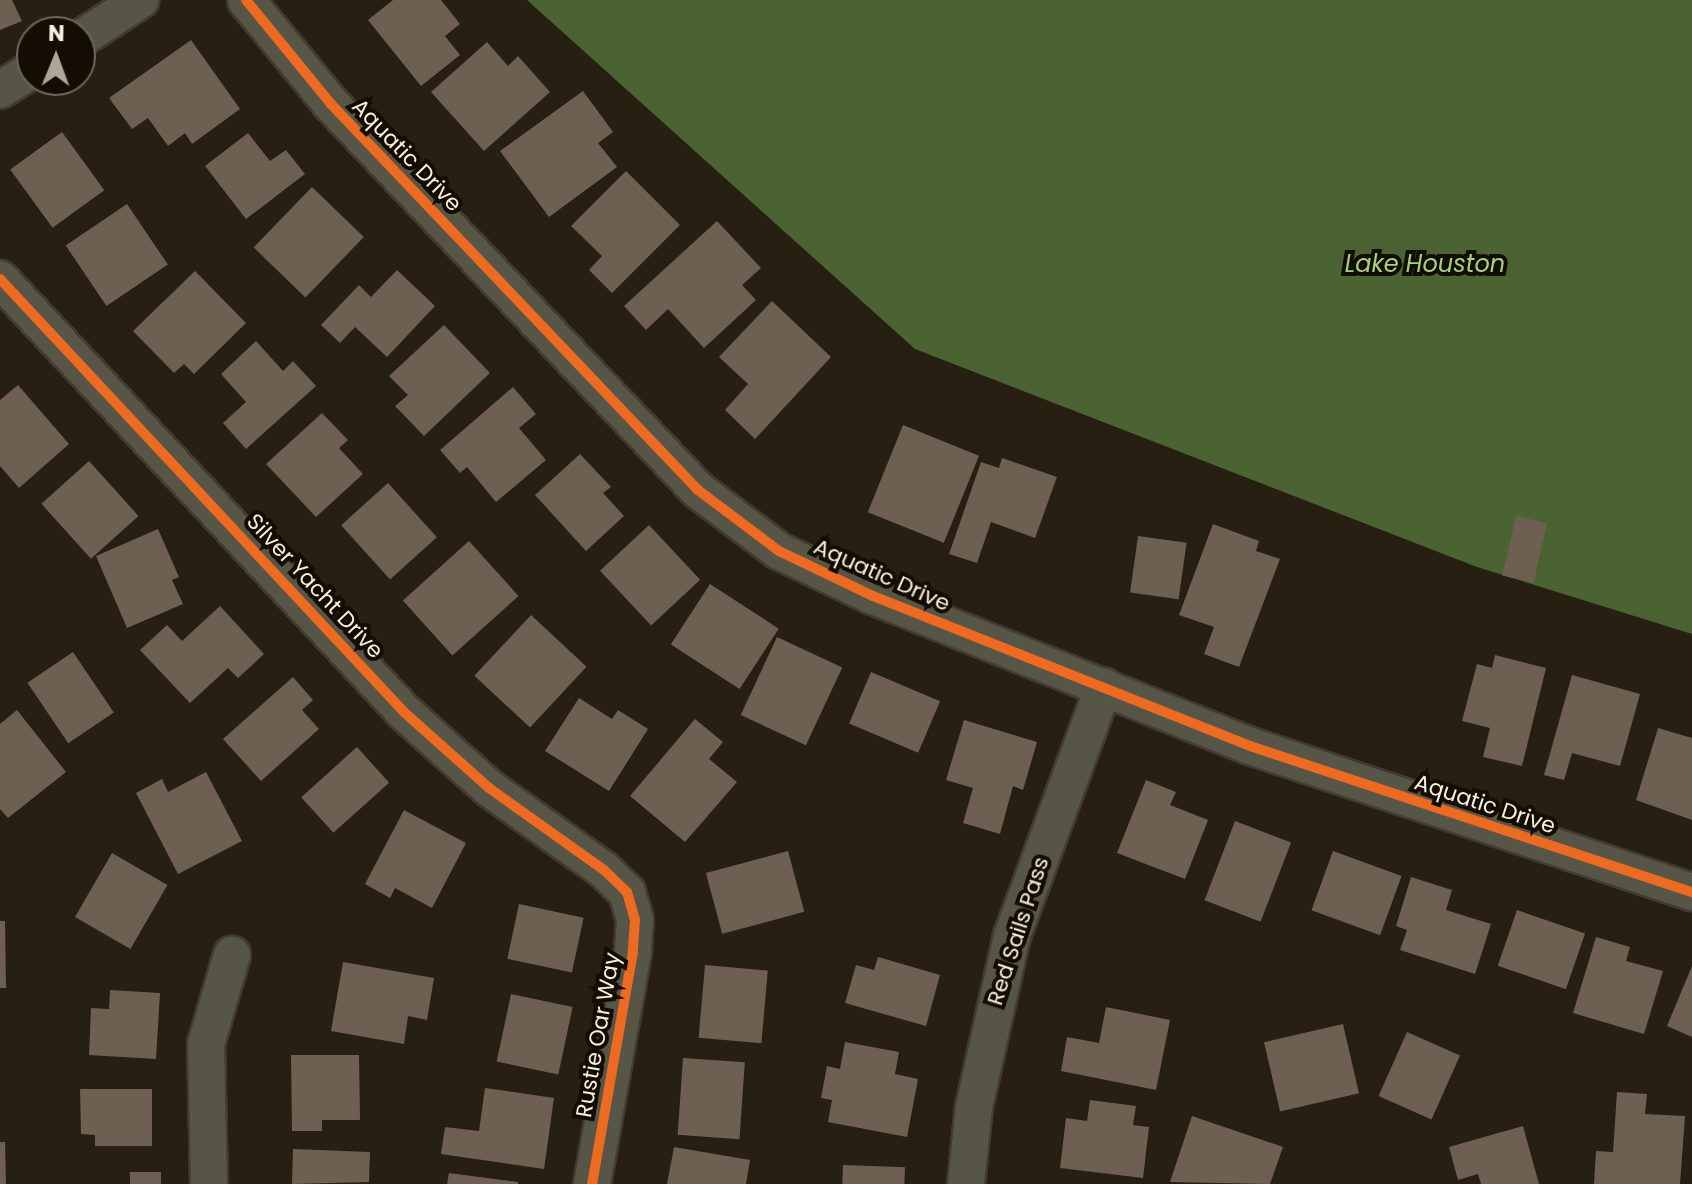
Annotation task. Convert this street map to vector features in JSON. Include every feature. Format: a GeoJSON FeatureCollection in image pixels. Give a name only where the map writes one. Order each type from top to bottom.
{"type":"FeatureCollection","features":[{"type":"Feature","properties":{"kind":"street"},"geometry":{"type":"LineString","coordinates":[[96,29],[140,0]]}},
{"type":"Feature","properties":{"kind":"street","name":"Aquatic Drive"},"geometry":{"type":"LineString","coordinates":[[246,0],[331,104],[698,490],[779,551],[859,590],[1250,746],[1692,892]]}},
{"type":"Feature","properties":{"kind":"street","name":"Silver Yacht Drive"},"geometry":{"type":"LineString","coordinates":[[0,279],[404,712],[489,788],[604,870],[627,892]]}},
{"type":"Feature","properties":{"kind":"street","name":"Red Sails Pass"},"geometry":{"type":"LineString","coordinates":[[966,1184],[974,1107],[1012,936],[1104,686]]}},
{"type":"Feature","properties":{"kind":"street","name":"Rustie Oar Way"},"geometry":{"type":"LineString","coordinates":[[592,1184],[633,952],[635,920],[627,892]]}},
{"type":"Feature","properties":{"kind":"street"},"geometry":{"type":"LineString","coordinates":[[209,1184],[206,1044],[232,955]]}},
{"type":"Feature","properties":{"kind":"water","name":"Lake Houston"},"geometry":{"type":"Polygon","coordinates":[[[527,0],[1692,0],[1692,634],[1477,567],[915,349],[527,0]]]}},
{"type":"Feature","properties":{"kind":"building"},"geometry":{"type":"Polygon","coordinates":[[[0,0],[12,0],[20,16],[16,16],[16,23],[0,30],[0,0]]]}},
{"type":"Feature","properties":{"kind":"building"},"geometry":{"type":"Polygon","coordinates":[[[393,0],[441,0],[460,24],[445,36],[460,55],[421,86],[368,20],[393,0]]]}},
{"type":"Feature","properties":{"kind":"building"},"geometry":{"type":"Polygon","coordinates":[[[191,40],[240,109],[192,144],[185,133],[168,146],[148,118],[132,129],[109,98],[191,40]]]}},
{"type":"Feature","properties":{"kind":"building"},"geometry":{"type":"Polygon","coordinates":[[[487,42],[508,66],[518,56],[550,92],[484,151],[431,92],[487,42]]]}},
{"type":"Feature","properties":{"kind":"building"},"geometry":{"type":"Polygon","coordinates":[[[583,91],[613,132],[598,143],[617,167],[549,217],[500,151],[583,91]]]}},
{"type":"Feature","properties":{"kind":"building"},"geometry":{"type":"Polygon","coordinates":[[[62,132],[104,190],[53,228],[10,170],[62,132]]]}},
{"type":"Feature","properties":{"kind":"building"},"geometry":{"type":"Polygon","coordinates":[[[248,133],[270,161],[286,150],[305,174],[246,219],[205,166],[248,133]]]}},
{"type":"Feature","properties":{"kind":"building"},"geometry":{"type":"Polygon","coordinates":[[[626,171],[680,225],[612,293],[589,270],[602,256],[571,226],[626,171]]]}},
{"type":"Feature","properties":{"kind":"building"},"geometry":{"type":"Polygon","coordinates":[[[312,187],[364,237],[305,297],[254,247],[312,187]]]}},
{"type":"Feature","properties":{"kind":"building"},"geometry":{"type":"Polygon","coordinates":[[[127,204],[168,265],[106,306],[66,245],[127,204]]]}},
{"type":"Feature","properties":{"kind":"building"},"geometry":{"type":"Polygon","coordinates":[[[717,221],[761,268],[742,285],[756,300],[704,348],[668,309],[646,330],[624,306],[717,221]]]}},
{"type":"Feature","properties":{"kind":"building"},"geometry":{"type":"Polygon","coordinates":[[[397,270],[435,306],[387,357],[355,327],[340,343],[321,325],[359,285],[371,297],[397,270]]]}},
{"type":"Feature","properties":{"kind":"building"},"geometry":{"type":"Polygon","coordinates":[[[195,271],[246,323],[194,374],[184,364],[174,373],[133,331],[195,271]]]}},
{"type":"Feature","properties":{"kind":"building"},"geometry":{"type":"Polygon","coordinates":[[[772,301],[831,357],[755,439],[725,410],[748,384],[719,357],[772,301]]]}},
{"type":"Feature","properties":{"kind":"building"},"geometry":{"type":"Polygon","coordinates":[[[444,325],[490,373],[424,436],[395,406],[408,395],[389,376],[444,325]]]}},
{"type":"Feature","properties":{"kind":"building"},"geometry":{"type":"Polygon","coordinates":[[[256,341],[283,371],[293,361],[316,386],[246,449],[223,423],[246,402],[221,374],[256,341]]]}},
{"type":"Feature","properties":{"kind":"building"},"geometry":{"type":"Polygon","coordinates":[[[18,385],[69,444],[19,488],[0,466],[0,400],[18,385]]]}},
{"type":"Feature","properties":{"kind":"building"},"geometry":{"type":"Polygon","coordinates":[[[513,387],[536,414],[519,428],[546,460],[496,502],[467,467],[460,473],[440,450],[513,387]]]}},
{"type":"Feature","properties":{"kind":"building"},"geometry":{"type":"Polygon","coordinates":[[[322,413],[348,440],[339,448],[363,474],[316,517],[266,464],[322,413]]]}},
{"type":"Feature","properties":{"kind":"building"},"geometry":{"type":"Polygon","coordinates":[[[903,425],[979,456],[944,543],[868,512],[903,425]]]}},
{"type":"Feature","properties":{"kind":"building"},"geometry":{"type":"Polygon","coordinates":[[[580,454],[611,487],[603,493],[624,516],[586,551],[535,495],[580,454]]]}},
{"type":"Feature","properties":{"kind":"building"},"geometry":{"type":"Polygon","coordinates":[[[1002,458],[1057,477],[1035,538],[991,522],[977,563],[949,554],[981,462],[999,468],[1002,458]]]}},
{"type":"Feature","properties":{"kind":"building"},"geometry":{"type":"Polygon","coordinates":[[[89,461],[139,516],[91,559],[41,504],[89,461]]]}},
{"type":"Feature","properties":{"kind":"building"},"geometry":{"type":"Polygon","coordinates":[[[388,483],[437,537],[390,579],[341,525],[388,483]]]}},
{"type":"Feature","properties":{"kind":"building"},"geometry":{"type":"Polygon","coordinates":[[[1516,516],[1547,523],[1533,583],[1502,575],[1516,516]]]}},
{"type":"Feature","properties":{"kind":"building"},"geometry":{"type":"Polygon","coordinates":[[[1213,524],[1259,541],[1256,551],[1280,559],[1239,667],[1204,654],[1214,627],[1179,615],[1213,524]]]}},
{"type":"Feature","properties":{"kind":"building"},"geometry":{"type":"Polygon","coordinates":[[[649,525],[700,580],[651,626],[600,571],[649,525]]]}},
{"type":"Feature","properties":{"kind":"building"},"geometry":{"type":"Polygon","coordinates":[[[158,529],[179,577],[172,580],[183,604],[127,628],[96,556],[158,529]]]}},
{"type":"Feature","properties":{"kind":"building"},"geometry":{"type":"Polygon","coordinates":[[[1138,536],[1187,543],[1179,599],[1130,592],[1138,536]]]}},
{"type":"Feature","properties":{"kind":"building"},"geometry":{"type":"Polygon","coordinates":[[[469,541],[519,596],[452,656],[403,601],[469,541]]]}},
{"type":"Feature","properties":{"kind":"building"},"geometry":{"type":"Polygon","coordinates":[[[710,584],[779,629],[740,689],[671,644],[710,584]]]}},
{"type":"Feature","properties":{"kind":"building"},"geometry":{"type":"Polygon","coordinates":[[[220,606],[264,654],[238,678],[228,668],[190,703],[140,650],[167,625],[182,641],[220,606]]]}},
{"type":"Feature","properties":{"kind":"building"},"geometry":{"type":"Polygon","coordinates":[[[531,615],[587,667],[530,728],[474,676],[531,615]]]}},
{"type":"Feature","properties":{"kind":"building"},"geometry":{"type":"Polygon","coordinates":[[[777,637],[842,667],[806,745],[741,715],[777,637]]]}},
{"type":"Feature","properties":{"kind":"building"},"geometry":{"type":"Polygon","coordinates":[[[73,652],[114,713],[68,743],[27,683],[73,652]]]}},
{"type":"Feature","properties":{"kind":"building"},"geometry":{"type":"Polygon","coordinates":[[[1495,655],[1546,668],[1522,766],[1483,757],[1490,728],[1462,721],[1477,664],[1492,668],[1495,655]]]}},
{"type":"Feature","properties":{"kind":"building"},"geometry":{"type":"Polygon","coordinates":[[[871,672],[940,701],[918,753],[849,724],[871,672]]]}},
{"type":"Feature","properties":{"kind":"building"},"geometry":{"type":"Polygon","coordinates":[[[1572,675],[1640,694],[1620,766],[1572,753],[1564,780],[1544,775],[1572,675]]]}},
{"type":"Feature","properties":{"kind":"building"},"geometry":{"type":"Polygon","coordinates":[[[293,677],[313,700],[302,710],[319,729],[261,781],[223,739],[293,677]]]}},
{"type":"Feature","properties":{"kind":"building"},"geometry":{"type":"Polygon","coordinates":[[[579,698],[612,719],[618,710],[648,729],[609,791],[545,751],[579,698]]]}},
{"type":"Feature","properties":{"kind":"building"},"geometry":{"type":"Polygon","coordinates":[[[17,710],[66,772],[8,818],[0,809],[0,724],[17,710]]]}},
{"type":"Feature","properties":{"kind":"building"},"geometry":{"type":"Polygon","coordinates":[[[695,719],[723,742],[709,759],[737,782],[685,842],[630,796],[695,719]]]}},
{"type":"Feature","properties":{"kind":"building"},"geometry":{"type":"Polygon","coordinates":[[[964,720],[1037,742],[1023,790],[1013,786],[1000,834],[963,823],[973,788],[946,780],[964,720]]]}},
{"type":"Feature","properties":{"kind":"building"},"geometry":{"type":"Polygon","coordinates":[[[1658,728],[1692,738],[1692,820],[1636,800],[1658,728]]]}},
{"type":"Feature","properties":{"kind":"building"},"geometry":{"type":"Polygon","coordinates":[[[357,747],[389,783],[333,833],[301,797],[357,747]]]}},
{"type":"Feature","properties":{"kind":"building"},"geometry":{"type":"Polygon","coordinates":[[[206,772],[242,841],[178,874],[136,793],[162,779],[168,792],[206,772]]]}},
{"type":"Feature","properties":{"kind":"building"},"geometry":{"type":"Polygon","coordinates":[[[1146,780],[1176,792],[1170,805],[1208,820],[1185,879],[1117,853],[1146,780]]]}},
{"type":"Feature","properties":{"kind":"building"},"geometry":{"type":"Polygon","coordinates":[[[404,810],[466,843],[432,908],[395,888],[390,898],[365,884],[404,810]]]}},
{"type":"Feature","properties":{"kind":"building"},"geometry":{"type":"Polygon","coordinates":[[[1235,821],[1291,843],[1261,922],[1205,900],[1235,821]]]}},
{"type":"Feature","properties":{"kind":"building"},"geometry":{"type":"Polygon","coordinates":[[[788,851],[804,912],[722,934],[706,873],[788,851]]]}},
{"type":"Feature","properties":{"kind":"building"},"geometry":{"type":"Polygon","coordinates":[[[1333,851],[1402,876],[1380,935],[1311,910],[1333,851]]]}},
{"type":"Feature","properties":{"kind":"building"},"geometry":{"type":"Polygon","coordinates":[[[112,853],[167,885],[130,949],[75,917],[112,853]]]}},
{"type":"Feature","properties":{"kind":"building"},"geometry":{"type":"Polygon","coordinates":[[[1411,877],[1452,890],[1446,910],[1491,924],[1475,974],[1400,950],[1407,930],[1396,926],[1411,877]]]}},
{"type":"Feature","properties":{"kind":"building"},"geometry":{"type":"Polygon","coordinates":[[[519,904],[584,918],[572,972],[507,959],[519,904]]]}},
{"type":"Feature","properties":{"kind":"building"},"geometry":{"type":"Polygon","coordinates":[[[1517,910],[1585,933],[1566,989],[1498,966],[1517,910]]]}},
{"type":"Feature","properties":{"kind":"building"},"geometry":{"type":"Polygon","coordinates":[[[0,921],[5,921],[6,988],[0,988],[0,921]]]}},
{"type":"Feature","properties":{"kind":"building"},"geometry":{"type":"Polygon","coordinates":[[[1596,937],[1630,947],[1626,961],[1663,971],[1644,1034],[1573,1013],[1596,937]]]}},
{"type":"Feature","properties":{"kind":"building"},"geometry":{"type":"Polygon","coordinates":[[[878,957],[940,975],[926,1026],[845,1003],[856,965],[874,970],[878,957]]]}},
{"type":"Feature","properties":{"kind":"building"},"geometry":{"type":"Polygon","coordinates":[[[343,962],[434,978],[427,1020],[408,1016],[404,1044],[331,1031],[343,962]]]}},
{"type":"Feature","properties":{"kind":"building"},"geometry":{"type":"Polygon","coordinates":[[[705,965],[768,970],[761,1043],[699,1038],[705,965]]]}},
{"type":"Feature","properties":{"kind":"building"},"geometry":{"type":"Polygon","coordinates":[[[1692,966],[1692,1037],[1667,1026],[1692,966]]]}},
{"type":"Feature","properties":{"kind":"building"},"geometry":{"type":"Polygon","coordinates":[[[110,990],[160,993],[156,1059],[89,1055],[91,1008],[109,1009],[110,990]]]}},
{"type":"Feature","properties":{"kind":"building"},"geometry":{"type":"Polygon","coordinates":[[[511,994],[573,1007],[558,1075],[497,1061],[511,994]]]}},
{"type":"Feature","properties":{"kind":"building"},"geometry":{"type":"Polygon","coordinates":[[[1106,1007],[1170,1020],[1156,1090],[1061,1071],[1067,1037],[1099,1043],[1106,1007]]]}},
{"type":"Feature","properties":{"kind":"building"},"geometry":{"type":"Polygon","coordinates":[[[1343,1024],[1359,1093],[1280,1111],[1264,1042],[1343,1024]]]}},
{"type":"Feature","properties":{"kind":"building"},"geometry":{"type":"Polygon","coordinates":[[[1407,1032],[1460,1056],[1432,1120],[1379,1096],[1407,1032]]]}},
{"type":"Feature","properties":{"kind":"building"},"geometry":{"type":"Polygon","coordinates":[[[845,1042],[899,1052],[895,1074],[918,1079],[907,1137],[828,1122],[832,1100],[821,1098],[827,1066],[840,1069],[845,1042]]]}},
{"type":"Feature","properties":{"kind":"building"},"geometry":{"type":"Polygon","coordinates":[[[291,1055],[359,1055],[360,1120],[322,1120],[322,1131],[292,1131],[291,1055]]]}},
{"type":"Feature","properties":{"kind":"building"},"geometry":{"type":"Polygon","coordinates":[[[683,1058],[745,1062],[739,1139],[678,1135],[683,1058]]]}},
{"type":"Feature","properties":{"kind":"building"},"geometry":{"type":"Polygon","coordinates":[[[485,1088],[554,1098],[544,1169],[441,1154],[445,1127],[479,1131],[485,1088]]]}},
{"type":"Feature","properties":{"kind":"building"},"geometry":{"type":"Polygon","coordinates":[[[80,1089],[152,1089],[152,1146],[95,1146],[95,1135],[81,1134],[80,1089]]]}},
{"type":"Feature","properties":{"kind":"building"},"geometry":{"type":"Polygon","coordinates":[[[1617,1092],[1647,1094],[1645,1114],[1685,1116],[1680,1184],[1594,1184],[1596,1151],[1613,1152],[1617,1092]]]}},
{"type":"Feature","properties":{"kind":"building"},"geometry":{"type":"Polygon","coordinates":[[[1090,1100],[1136,1106],[1133,1125],[1149,1127],[1143,1178],[1060,1168],[1066,1118],[1087,1121],[1090,1100]]]}},
{"type":"Feature","properties":{"kind":"building"},"geometry":{"type":"Polygon","coordinates":[[[1192,1116],[1283,1147],[1270,1184],[1170,1182],[1192,1116]]]}},
{"type":"Feature","properties":{"kind":"building"},"geometry":{"type":"Polygon","coordinates":[[[1523,1126],[1539,1184],[1481,1184],[1478,1174],[1458,1180],[1449,1147],[1523,1126]]]}},
{"type":"Feature","properties":{"kind":"building"},"geometry":{"type":"Polygon","coordinates":[[[0,1142],[5,1142],[6,1184],[0,1184],[0,1142]]]}},
{"type":"Feature","properties":{"kind":"building"},"geometry":{"type":"Polygon","coordinates":[[[674,1147],[750,1160],[746,1184],[667,1184],[674,1147]]]}},
{"type":"Feature","properties":{"kind":"building"},"geometry":{"type":"Polygon","coordinates":[[[293,1149],[370,1152],[369,1182],[292,1184],[293,1149]]]}},
{"type":"Feature","properties":{"kind":"building"},"geometry":{"type":"Polygon","coordinates":[[[843,1165],[905,1167],[904,1184],[842,1184],[843,1165]]]}},
{"type":"Feature","properties":{"kind":"building"},"geometry":{"type":"Polygon","coordinates":[[[130,1172],[161,1172],[161,1184],[130,1184],[130,1172]]]}},
{"type":"Feature","properties":{"kind":"building"},"geometry":{"type":"Polygon","coordinates":[[[449,1173],[518,1182],[518,1184],[447,1184],[449,1173]]]}},
{"type":"Feature","properties":{"kind":"cycle path"},"geometry":{"type":"LineString","coordinates":[[246,0],[331,104],[698,490],[779,551],[873,596],[1250,746],[1692,892]]}},
{"type":"Feature","properties":{"kind":"cycle path"},"geometry":{"type":"LineString","coordinates":[[0,279],[404,712],[489,788],[604,870],[627,892],[635,920],[633,952],[592,1184]]}}]}
